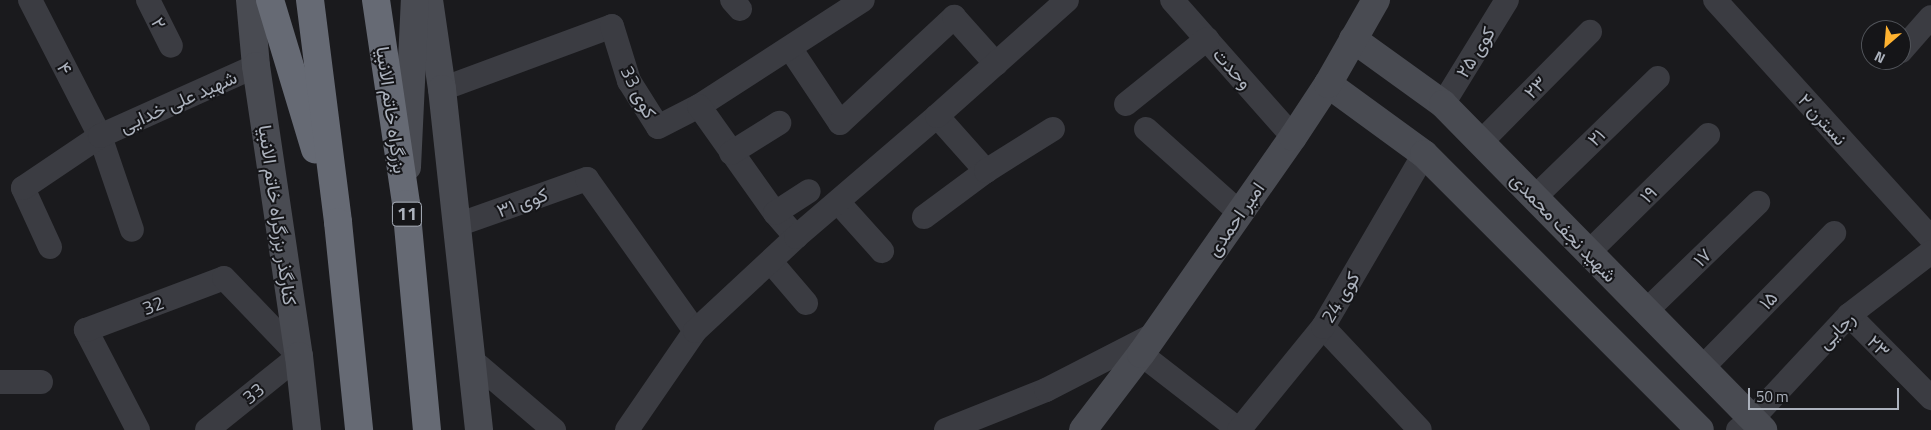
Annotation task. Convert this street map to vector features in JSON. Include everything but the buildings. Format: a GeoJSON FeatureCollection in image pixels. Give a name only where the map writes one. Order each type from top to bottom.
{"type":"FeatureCollection","features":[{"type":"Feature","properties":{"kind":"highway"},"geometry":{"type":"LineString","coordinates":[[270,0],[338,222]]}},
{"type":"Feature","properties":{"kind":"highway"},"geometry":{"type":"LineString","coordinates":[[310,0],[338,222],[359,430]]}},
{"type":"Feature","properties":{"kind":"highway","name":"بزرگراه خاتم الانبیا"},"geometry":{"type":"LineString","coordinates":[[376,0],[406,204],[428,430]]}},
{"type":"Feature","properties":{"kind":"main road","name":"کنارگذر بزرگراه خاتم الانبیا"},"geometry":{"type":"LineString","coordinates":[[250,0],[256,66],[299,356],[307,430]]}},
{"type":"Feature","properties":{"kind":"main road"},"geometry":{"type":"LineString","coordinates":[[406,204],[416,0]]}},
{"type":"Feature","properties":{"kind":"main road"},"geometry":{"type":"LineString","coordinates":[[429,0],[442,90],[479,430]]}},
{"type":"Feature","properties":{"kind":"main road","name":"امیر احمدی"},"geometry":{"type":"LineString","coordinates":[[1080,427],[1147,344],[1240,213],[1328,84],[1376,0]]}},
{"type":"Feature","properties":{"kind":"main road","name":"شهید نجف محمدی"},"geometry":{"type":"LineString","coordinates":[[1353,39],[1443,104],[1702,368],[1751,426]]}},
{"type":"Feature","properties":{"kind":"main road"},"geometry":{"type":"LineString","coordinates":[[1328,84],[1424,154],[1700,430]]}},
{"type":"Feature","properties":{"kind":"street","name":"۴"},"geometry":{"type":"LineString","coordinates":[[30,0],[100,136],[132,230]]}},
{"type":"Feature","properties":{"kind":"street","name":"۲"},"geometry":{"type":"LineString","coordinates":[[148,0],[171,46]]}},
{"type":"Feature","properties":{"kind":"street","name":"کوی 33"},"geometry":{"type":"LineString","coordinates":[[442,90],[612,26],[629,82],[658,128],[699,106],[863,0]]}},
{"type":"Feature","properties":{"kind":"street"},"geometry":{"type":"LineString","coordinates":[[628,430],[695,331],[796,237],[938,116],[1067,0]]}},
{"type":"Feature","properties":{"kind":"street","name":"وحدت"},"geometry":{"type":"LineString","coordinates":[[1172,0],[1293,136]]}},
{"type":"Feature","properties":{"kind":"street","name":"کوی ۲۵"},"geometry":{"type":"LineString","coordinates":[[1443,104],[1507,0]]}},
{"type":"Feature","properties":{"kind":"street","name":"نسترن ۲"},"geometry":{"type":"LineString","coordinates":[[1715,0],[1931,238]]}},
{"type":"Feature","properties":{"kind":"street"},"geometry":{"type":"LineString","coordinates":[[790,48],[840,123],[954,17],[996,64]]}},
{"type":"Feature","properties":{"kind":"street"},"geometry":{"type":"LineString","coordinates":[[1911,40],[1931,17]]}},
{"type":"Feature","properties":{"kind":"street","name":"۲۳"},"geometry":{"type":"LineString","coordinates":[[1481,142],[1590,32]]}},
{"type":"Feature","properties":{"kind":"street"},"geometry":{"type":"LineString","coordinates":[[1126,104],[1207,39]]}},
{"type":"Feature","properties":{"kind":"street","name":"شهید علی خدایی"},"geometry":{"type":"LineString","coordinates":[[50,247],[23,188],[100,136],[256,66]]}},
{"type":"Feature","properties":{"kind":"street","name":"۲۱"},"geometry":{"type":"LineString","coordinates":[[1535,197],[1658,78]]}},
{"type":"Feature","properties":{"kind":"street"},"geometry":{"type":"LineString","coordinates":[[699,106],[775,213],[796,237]]}},
{"type":"Feature","properties":{"kind":"street"},"geometry":{"type":"LineString","coordinates":[[938,116],[986,172]]}},
{"type":"Feature","properties":{"kind":"street"},"geometry":{"type":"LineString","coordinates":[[731,153],[780,123]]}},
{"type":"Feature","properties":{"kind":"street"},"geometry":{"type":"LineString","coordinates":[[924,217],[986,172],[1054,129]]}},
{"type":"Feature","properties":{"kind":"street"},"geometry":{"type":"LineString","coordinates":[[1146,129],[1240,213]]}},
{"type":"Feature","properties":{"kind":"street","name":"۱۹"},"geometry":{"type":"LineString","coordinates":[[1589,252],[1708,135]]}},
{"type":"Feature","properties":{"kind":"street","name":"کوی 24"},"geometry":{"type":"LineString","coordinates":[[1239,430],[1323,327],[1424,154]]}},
{"type":"Feature","properties":{"kind":"street","name":"کوی ۳۱"},"geometry":{"type":"LineString","coordinates":[[457,226],[587,179],[695,331]]}},
{"type":"Feature","properties":{"kind":"street"},"geometry":{"type":"LineString","coordinates":[[775,213],[809,191]]}},
{"type":"Feature","properties":{"kind":"street"},"geometry":{"type":"LineString","coordinates":[[838,202],[882,250]]}},
{"type":"Feature","properties":{"kind":"street","name":"۱۷"},"geometry":{"type":"LineString","coordinates":[[1646,311],[1758,203]]}},
{"type":"Feature","properties":{"kind":"street","name":"۱۵"},"geometry":{"type":"LineString","coordinates":[[1702,368],[1834,233]]}},
{"type":"Feature","properties":{"kind":"street","name":"رجایی"},"geometry":{"type":"LineString","coordinates":[[1751,426],[1849,315],[1931,252]]}},
{"type":"Feature","properties":{"kind":"street"},"geometry":{"type":"LineString","coordinates":[[770,262],[806,303]]}},
{"type":"Feature","properties":{"kind":"street","name":"32"},"geometry":{"type":"LineString","coordinates":[[138,430],[86,330],[224,278],[299,356]]}},
{"type":"Feature","properties":{"kind":"street","name":"۲۳"},"geometry":{"type":"LineString","coordinates":[[1849,315],[1931,398]]}},
{"type":"Feature","properties":{"kind":"street"},"geometry":{"type":"LineString","coordinates":[[1323,327],[1420,430]]}},
{"type":"Feature","properties":{"kind":"street"},"geometry":{"type":"LineString","coordinates":[[946,430],[1046,390],[1147,344],[1239,430]]}},
{"type":"Feature","properties":{"kind":"street","name":"33"},"geometry":{"type":"LineString","coordinates":[[207,430],[299,356]]}},
{"type":"Feature","properties":{"kind":"street"},"geometry":{"type":"LineString","coordinates":[[472,360],[554,430]]}},
{"type":"Feature","properties":{"kind":"street"},"geometry":{"type":"LineString","coordinates":[[0,382],[41,382]]}}]}
